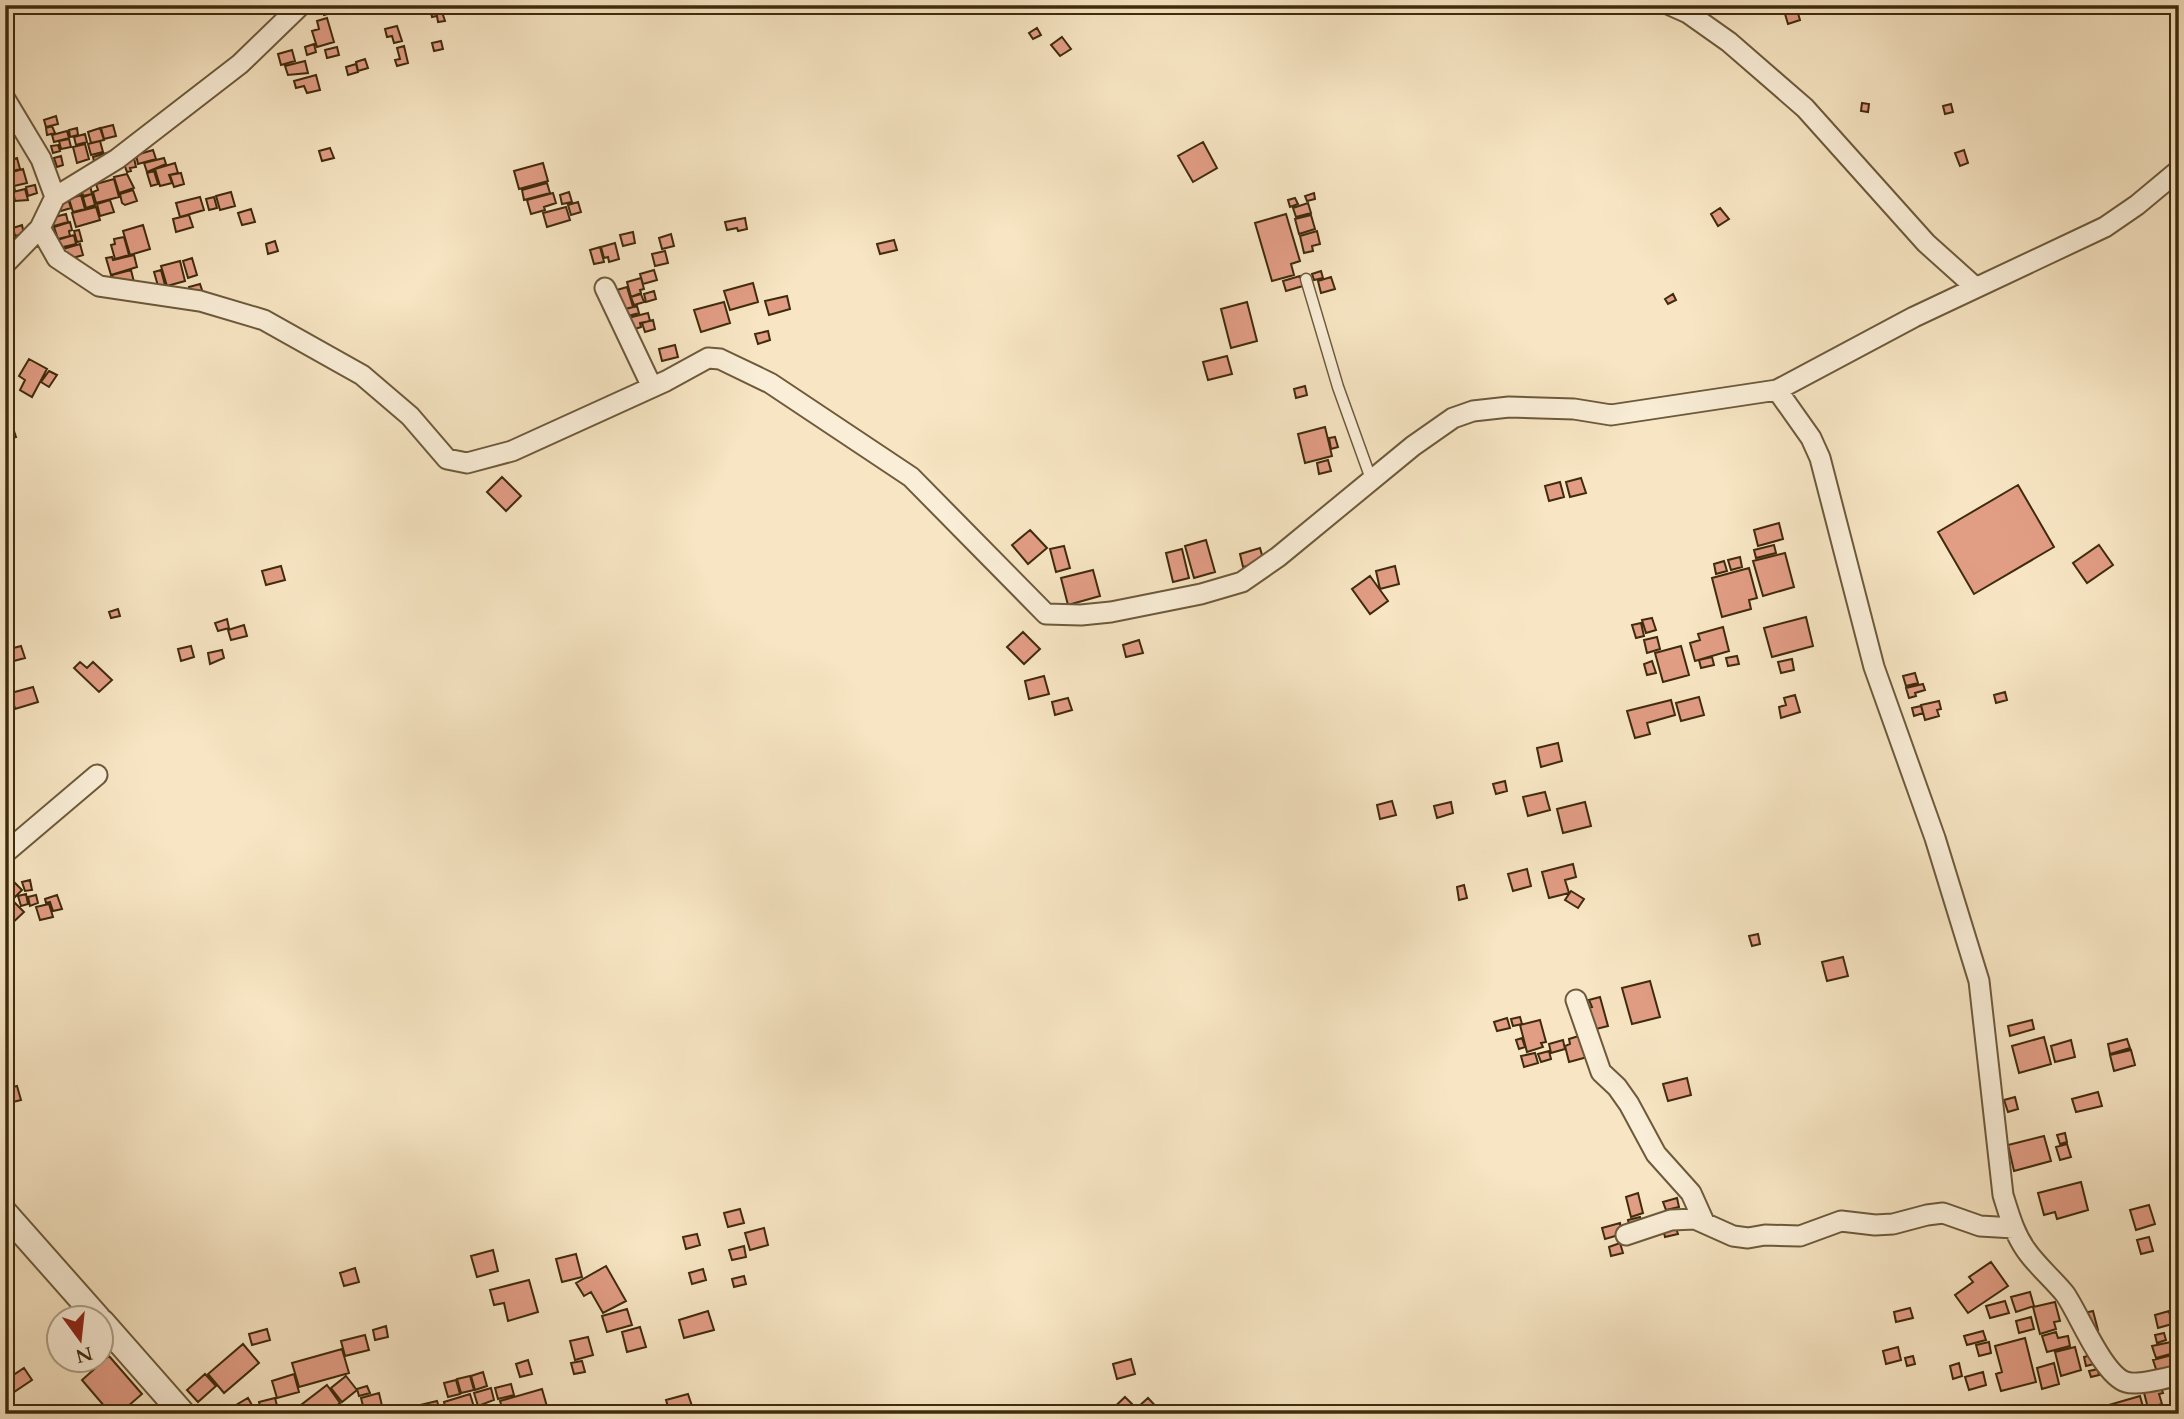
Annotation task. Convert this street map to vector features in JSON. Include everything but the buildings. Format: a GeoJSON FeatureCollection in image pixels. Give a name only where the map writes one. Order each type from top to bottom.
{"type":"FeatureCollection","features":[{"type":"Feature","properties":{"kind":"street"},"geometry":{"type":"LineString","coordinates":[[5,264],[40,228],[55,197],[117,159],[240,64],[301,5]]}},
{"type":"Feature","properties":{"kind":"street"},"geometry":{"type":"LineString","coordinates":[[1679,7],[1729,42],[1805,108],[1926,243],[1975,287]]}},
{"type":"Feature","properties":{"kind":"street"},"geometry":{"type":"LineString","coordinates":[[5,99],[41,159],[55,197]]}},
{"type":"Feature","properties":{"kind":"street"},"geometry":{"type":"LineString","coordinates":[[40,228],[57,258],[99,286],[200,301],[264,320],[362,375],[410,415],[447,459],[467,463],[512,451],[652,387],[708,358],[720,359],[769,383],[911,477],[1046,614],[1081,615],[1111,612],[1201,594],[1242,582],[1278,557],[1371,479],[1452,418],[1473,411],[1509,407],[1611,415],[1777,390],[1975,287],[2105,227],[2179,170]]}},
{"type":"Feature","properties":{"kind":"street"},"geometry":{"type":"LineString","coordinates":[[605,288],[652,387]]}},
{"type":"Feature","properties":{"kind":"street"},"geometry":{"type":"LineString","coordinates":[[1777,390],[1811,438],[1820,458],[1874,667],[1935,838],[1970,947],[1986,1026],[2003,1195],[2014,1228],[2026,1250],[2066,1295],[2097,1350],[2114,1373],[2126,1382],[2151,1381],[2179,1375]]}},
{"type":"Feature","properties":{"kind":"street"},"geometry":{"type":"LineString","coordinates":[[5,853],[97,775]]}},
{"type":"Feature","properties":{"kind":"street"},"geometry":{"type":"LineString","coordinates":[[1576,1000],[1601,1072],[1617,1087],[1629,1104],[1656,1154],[1691,1193],[1704,1222]]}},
{"type":"Feature","properties":{"kind":"street"},"geometry":{"type":"LineString","coordinates":[[5,1213],[86,1304]]}},
{"type":"Feature","properties":{"kind":"street"},"geometry":{"type":"LineString","coordinates":[[1626,1235],[1671,1220],[1695,1219],[1733,1236],[1800,1236],[1841,1221],[1893,1224],[1927,1214],[1943,1213],[1980,1226],[2014,1228]]}},
{"type":"Feature","properties":{"kind":"street"},"geometry":{"type":"LineString","coordinates":[[116,1338],[179,1412]]}},
{"type":"Feature","properties":{"kind":"lane"},"geometry":{"type":"LineString","coordinates":[[1306,279],[1338,387],[1371,479]]}}]}
